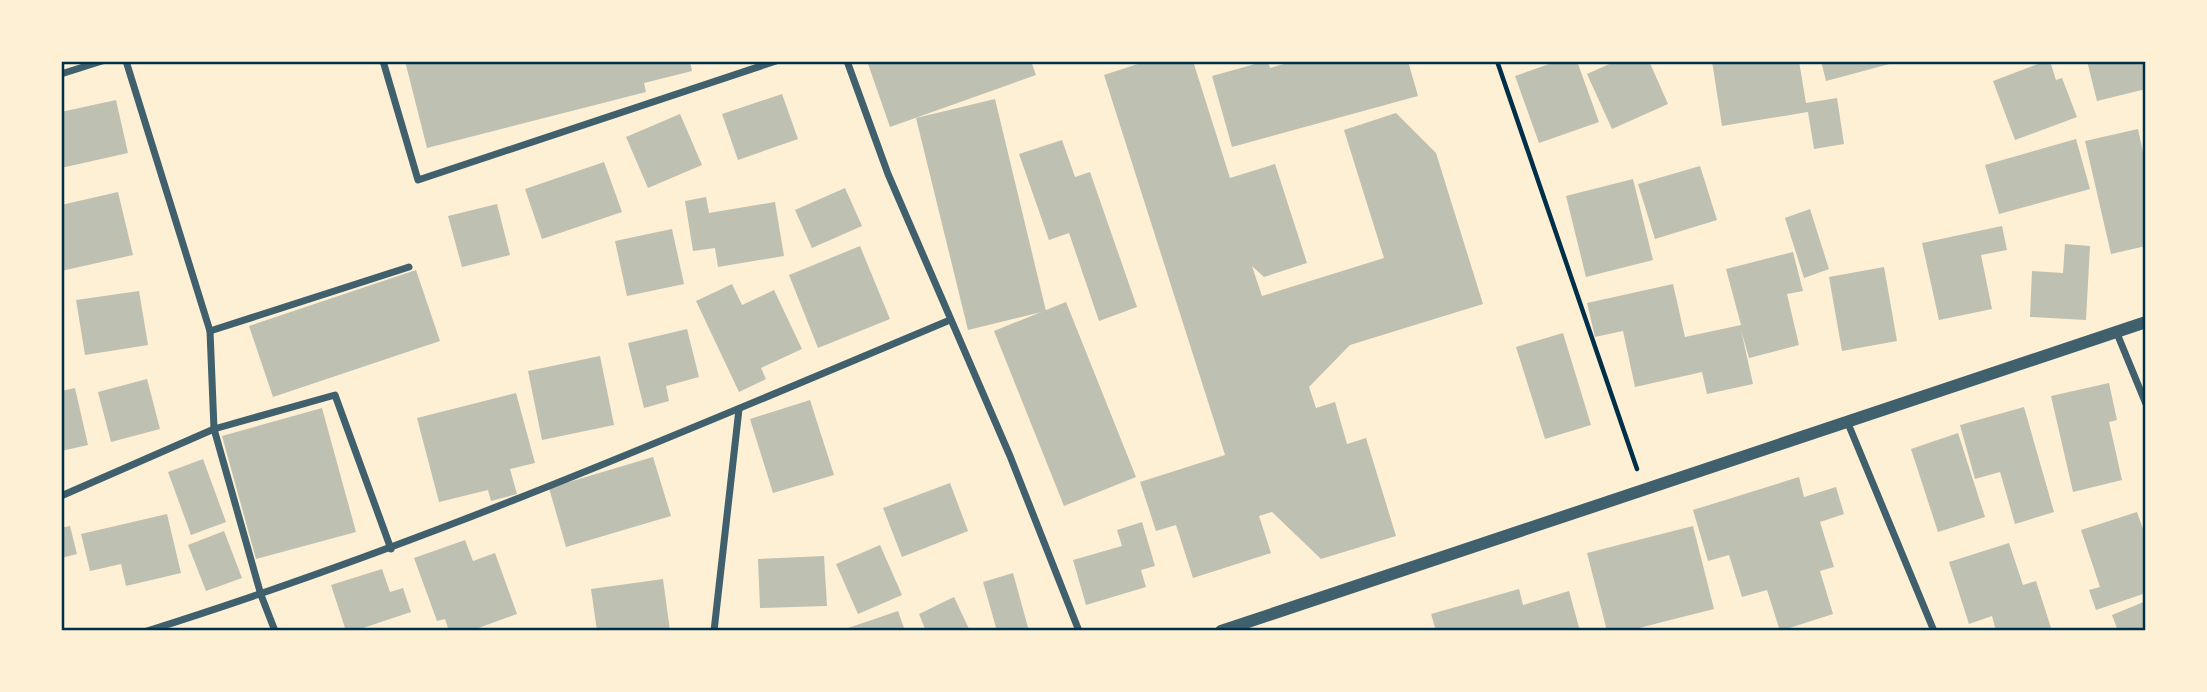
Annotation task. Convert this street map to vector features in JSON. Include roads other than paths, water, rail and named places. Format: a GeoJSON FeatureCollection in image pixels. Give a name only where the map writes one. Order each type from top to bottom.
{"type":"FeatureCollection","features":[{"type":"Feature","properties":{"kind":"street"},"geometry":{"type":"LineString","coordinates":[[61,74],[102,61]]}},
{"type":"Feature","properties":{"kind":"street"},"geometry":{"type":"LineString","coordinates":[[125,61],[210,331],[214,429],[261,595],[275,631]]}},
{"type":"Feature","properties":{"kind":"street"},"geometry":{"type":"LineString","coordinates":[[383,61],[418,180],[776,61]]}},
{"type":"Feature","properties":{"kind":"street"},"geometry":{"type":"LineString","coordinates":[[847,61],[888,174],[1010,456],[1079,631]]}},
{"type":"Feature","properties":{"kind":"street"},"geometry":{"type":"LineString","coordinates":[[210,331],[408,267]]}},
{"type":"Feature","properties":{"kind":"street"},"geometry":{"type":"LineString","coordinates":[[147,631],[261,595],[391,549],[950,320]]}},
{"type":"Feature","properties":{"kind":"street"},"geometry":{"type":"LineString","coordinates":[[1221,631],[2146,321]]}},
{"type":"Feature","properties":{"kind":"street"},"geometry":{"type":"LineString","coordinates":[[2116,331],[2146,404]]}},
{"type":"Feature","properties":{"kind":"street"},"geometry":{"type":"LineString","coordinates":[[61,496],[214,429],[335,395],[391,549]]}},
{"type":"Feature","properties":{"kind":"street"},"geometry":{"type":"LineString","coordinates":[[714,631],[738,409]]}},
{"type":"Feature","properties":{"kind":"street"},"geometry":{"type":"LineString","coordinates":[[1847,421],[1934,631]]}}]}
